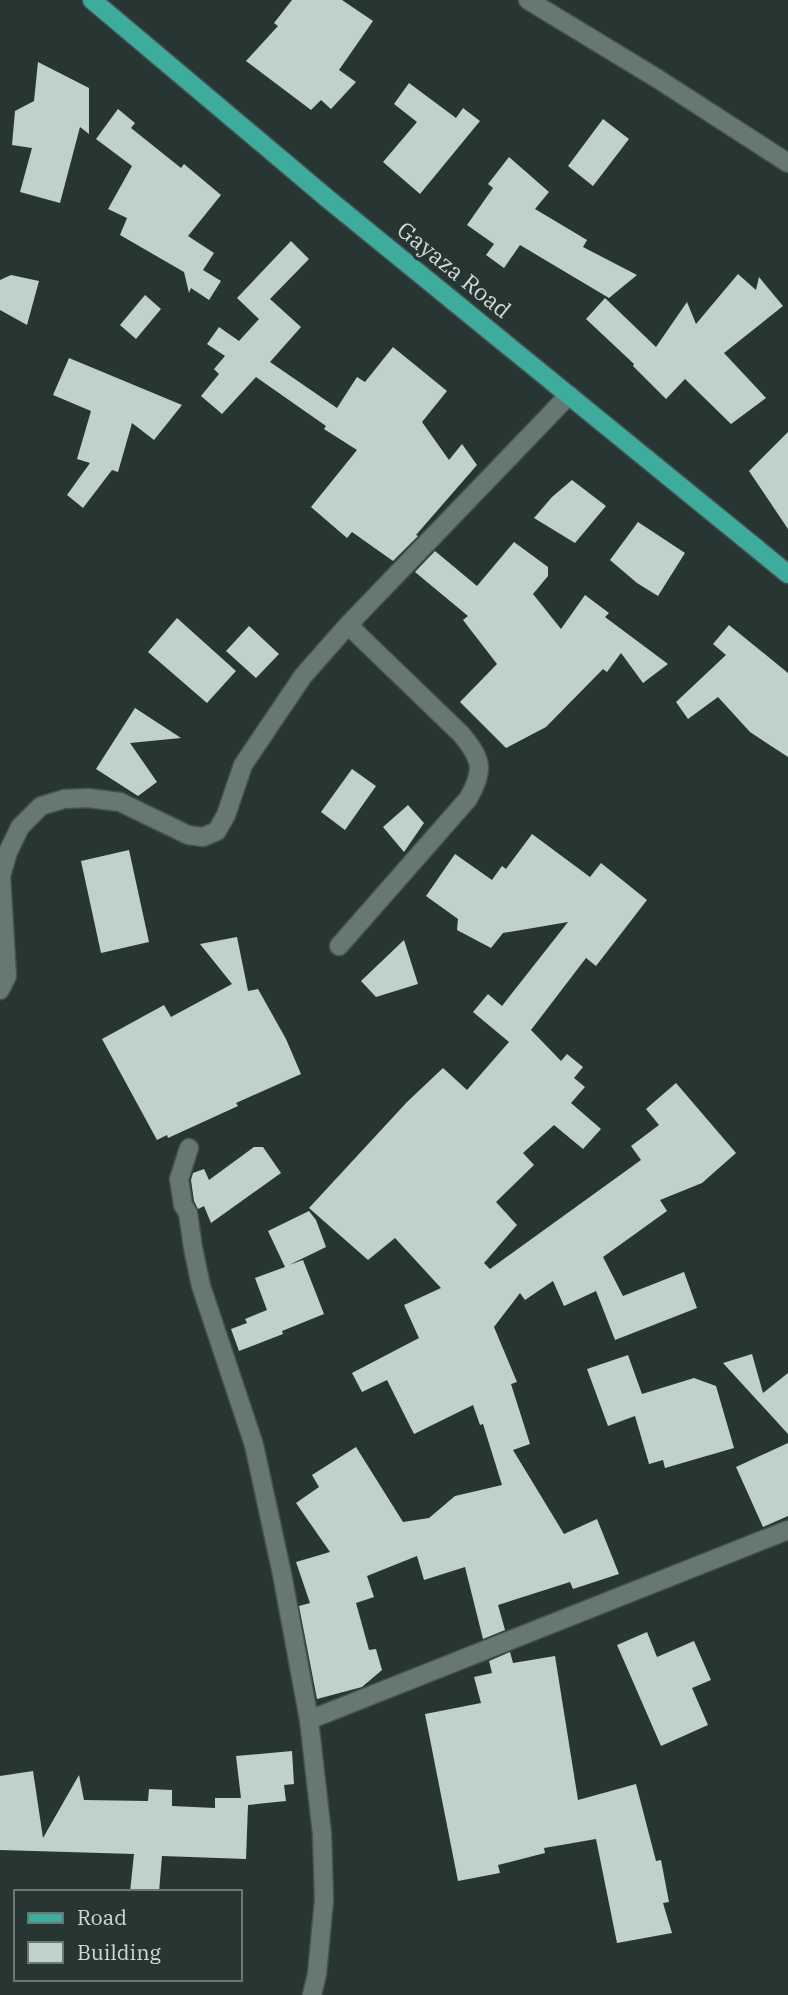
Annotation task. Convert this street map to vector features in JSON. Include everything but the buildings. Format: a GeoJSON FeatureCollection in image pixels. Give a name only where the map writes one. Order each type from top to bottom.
{"type":"FeatureCollection","features":[{"type":"Feature","properties":{"kind":"main road","name":"Gayaza Road"},"geometry":{"type":"LineString","coordinates":[[92,0],[338,207],[788,574]]}},
{"type":"Feature","properties":{"kind":"street"},"geometry":{"type":"LineString","coordinates":[[528,0],[679,92],[788,163]]}},
{"type":"Feature","properties":{"kind":"street"},"geometry":{"type":"LineString","coordinates":[[0,990],[7,976],[1,876],[8,852],[20,827],[41,806],[64,799],[88,798],[120,802],[188,835],[203,837],[217,831],[226,815],[243,765],[303,676],[348,625],[569,395]]}},
{"type":"Feature","properties":{"kind":"street"},"geometry":{"type":"LineString","coordinates":[[339,946],[468,799],[475,788],[480,771],[473,748],[461,734],[348,625]]}},
{"type":"Feature","properties":{"kind":"street"},"geometry":{"type":"LineString","coordinates":[[189,1148],[179,1179],[183,1205],[188,1213],[192,1248],[201,1286],[254,1445],[282,1574],[309,1720],[322,1834],[324,1900],[317,1974],[312,1995]]}},
{"type":"Feature","properties":{"kind":"street"},"geometry":{"type":"LineString","coordinates":[[309,1720],[788,1530]]}}]}
